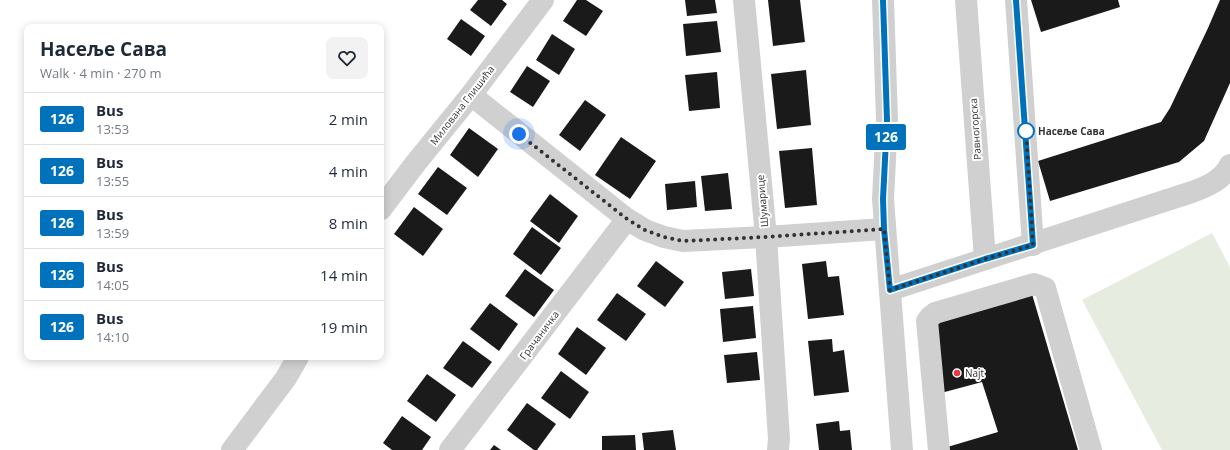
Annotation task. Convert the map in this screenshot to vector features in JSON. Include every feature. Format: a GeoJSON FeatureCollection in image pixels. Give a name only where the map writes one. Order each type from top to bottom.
{"type":"FeatureCollection","features":[{"type":"Feature","properties":{"kind":"street","name":"Милована Глишића"},"geometry":{"type":"LineString","coordinates":[[384,205],[415,164],[471,96],[543,0]]}},
{"type":"Feature","properties":{"kind":"street","name":"Шумарице"},"geometry":{"type":"LineString","coordinates":[[744,0],[766,237],[779,439],[778,450]]}},
{"type":"Feature","properties":{"kind":"street"},"geometry":{"type":"LineString","coordinates":[[883,0],[887,120],[883,199],[884,229],[902,450]]}},
{"type":"Feature","properties":{"kind":"street","name":"Равногорска"},"geometry":{"type":"LineString","coordinates":[[966,0],[985,259]]}},
{"type":"Feature","properties":{"kind":"street"},"geometry":{"type":"LineString","coordinates":[[1016,0],[1033,245]]}},
{"type":"Feature","properties":{"kind":"street"},"geometry":{"type":"LineString","coordinates":[[471,96],[627,219],[645,230],[664,237],[683,241],[884,229]]}},
{"type":"Feature","properties":{"kind":"street"},"geometry":{"type":"LineString","coordinates":[[890,290],[1033,245],[1207,187],[1226,173],[1230,165]]}},
{"type":"Feature","properties":{"kind":"street","name":"Грачаничка"},"geometry":{"type":"LineString","coordinates":[[450,450],[627,219]]}},
{"type":"Feature","properties":{"kind":"street"},"geometry":{"type":"LineString","coordinates":[[940,450],[927,321],[935,313],[1034,284],[1045,288],[1091,450]]}},
{"type":"Feature","properties":{"kind":"street"},"geometry":{"type":"LineString","coordinates":[[232,450],[286,378],[296,360]]}},
{"type":"Feature","properties":{"kind":"shaded area"},"geometry":{"type":"Polygon","coordinates":[[[1212,233],[1230,267],[1230,450],[1162,450],[1082,300],[1212,233]]]}},
{"type":"Feature","properties":{"kind":"building"},"geometry":{"type":"Polygon","coordinates":[[[478,0],[502,0],[507,4],[491,26],[470,10],[478,0]]]}},
{"type":"Feature","properties":{"kind":"building"},"geometry":{"type":"Polygon","coordinates":[[[577,0],[586,0],[603,11],[586,36],[563,21],[577,0]]]}},
{"type":"Feature","properties":{"kind":"building"},"geometry":{"type":"Polygon","coordinates":[[[685,0],[715,0],[717,13],[687,16],[685,0]]]}},
{"type":"Feature","properties":{"kind":"building"},"geometry":{"type":"Polygon","coordinates":[[[768,0],[800,0],[805,42],[773,46],[768,0]]]}},
{"type":"Feature","properties":{"kind":"building"},"geometry":{"type":"Polygon","coordinates":[[[1031,0],[1118,0],[1120,7],[1041,32],[1031,0]]]}},
{"type":"Feature","properties":{"kind":"building"},"geometry":{"type":"Polygon","coordinates":[[[1220,0],[1230,0],[1230,83],[1204,141],[1179,162],[1050,201],[1038,161],[1161,122],[1170,108],[1220,0]]]}},
{"type":"Feature","properties":{"kind":"building"},"geometry":{"type":"Polygon","coordinates":[[[461,19],[485,36],[471,56],[447,39],[461,19]]]}},
{"type":"Feature","properties":{"kind":"building"},"geometry":{"type":"Polygon","coordinates":[[[717,21],[721,52],[686,56],[683,24],[717,21]]]}},
{"type":"Feature","properties":{"kind":"building"},"geometry":{"type":"Polygon","coordinates":[[[552,34],[575,49],[559,75],[536,60],[552,34]]]}},
{"type":"Feature","properties":{"kind":"building"},"geometry":{"type":"Polygon","coordinates":[[[527,66],[550,81],[533,107],[510,92],[527,66]]]}},
{"type":"Feature","properties":{"kind":"building"},"geometry":{"type":"Polygon","coordinates":[[[806,70],[811,125],[777,129],[771,74],[806,70]]]}},
{"type":"Feature","properties":{"kind":"building"},"geometry":{"type":"Polygon","coordinates":[[[717,72],[720,108],[689,111],[685,75],[717,72]]]}},
{"type":"Feature","properties":{"kind":"building"},"geometry":{"type":"Polygon","coordinates":[[[585,100],[606,115],[580,151],[559,135],[585,100]]]}},
{"type":"Feature","properties":{"kind":"building"},"geometry":{"type":"Polygon","coordinates":[[[469,128],[498,149],[478,177],[450,155],[469,128]]]}},
{"type":"Feature","properties":{"kind":"building"},"geometry":{"type":"Polygon","coordinates":[[[621,137],[656,161],[630,199],[595,175],[621,137]]]}},
{"type":"Feature","properties":{"kind":"building"},"geometry":{"type":"Polygon","coordinates":[[[812,148],[817,205],[785,208],[779,151],[812,148]]]}},
{"type":"Feature","properties":{"kind":"building"},"geometry":{"type":"Polygon","coordinates":[[[438,167],[467,188],[447,215],[418,194],[438,167]]]}},
{"type":"Feature","properties":{"kind":"building"},"geometry":{"type":"Polygon","coordinates":[[[728,173],[732,209],[705,211],[701,176],[728,173]]]}},
{"type":"Feature","properties":{"kind":"building"},"geometry":{"type":"Polygon","coordinates":[[[695,181],[697,207],[667,210],[665,184],[695,181]]]}},
{"type":"Feature","properties":{"kind":"building"},"geometry":{"type":"Polygon","coordinates":[[[550,194],[578,216],[559,243],[530,221],[550,194]]]}},
{"type":"Feature","properties":{"kind":"building"},"geometry":{"type":"Polygon","coordinates":[[[414,207],[443,229],[423,256],[394,234],[414,207]]]}},
{"type":"Feature","properties":{"kind":"building"},"geometry":{"type":"Polygon","coordinates":[[[532,227],[561,248],[541,275],[513,254],[532,227]]]}},
{"type":"Feature","properties":{"kind":"building"},"geometry":{"type":"Polygon","coordinates":[[[656,261],[684,282],[665,307],[637,286],[656,261]]]}},
{"type":"Feature","properties":{"kind":"building"},"geometry":{"type":"Polygon","coordinates":[[[826,261],[828,277],[839,276],[844,315],[808,319],[802,264],[826,261]]]}},
{"type":"Feature","properties":{"kind":"building"},"geometry":{"type":"Polygon","coordinates":[[[525,269],[554,290],[534,317],[505,296],[525,269]]]}},
{"type":"Feature","properties":{"kind":"building"},"geometry":{"type":"Polygon","coordinates":[[[751,269],[754,296],[725,299],[722,272],[751,269]]]}},
{"type":"Feature","properties":{"kind":"building"},"geometry":{"type":"Polygon","coordinates":[[[617,293],[646,314],[626,341],[597,320],[617,293]]]}},
{"type":"Feature","properties":{"kind":"building"},"geometry":{"type":"Polygon","coordinates":[[[1032,294],[1078,450],[944,450],[944,448],[998,432],[982,382],[941,393],[932,316],[1032,294]]]}},
{"type":"Feature","properties":{"kind":"building"},"geometry":{"type":"Polygon","coordinates":[[[490,303],[518,324],[499,351],[470,329],[490,303]]]}},
{"type":"Feature","properties":{"kind":"building"},"geometry":{"type":"Polygon","coordinates":[[[753,306],[756,338],[723,342],[720,309],[753,306]]]}},
{"type":"Feature","properties":{"kind":"building"},"geometry":{"type":"Polygon","coordinates":[[[577,327],[606,348],[586,375],[558,354],[577,327]]]}},
{"type":"Feature","properties":{"kind":"building"},"geometry":{"type":"Polygon","coordinates":[[[832,339],[833,352],[844,350],[849,392],[814,396],[808,341],[832,339]]]}},
{"type":"Feature","properties":{"kind":"building"},"geometry":{"type":"Polygon","coordinates":[[[463,341],[492,362],[472,388],[443,368],[463,341]]]}},
{"type":"Feature","properties":{"kind":"building"},"geometry":{"type":"Polygon","coordinates":[[[757,352],[760,380],[727,383],[724,355],[757,352]]]}},
{"type":"Feature","properties":{"kind":"building"},"geometry":{"type":"Polygon","coordinates":[[[561,371],[589,392],[570,419],[541,398],[561,371]]]}},
{"type":"Feature","properties":{"kind":"building"},"geometry":{"type":"Polygon","coordinates":[[[427,374],[456,395],[436,422],[407,401],[427,374]]]}},
{"type":"Feature","properties":{"kind":"building"},"geometry":{"type":"Polygon","coordinates":[[[527,403],[556,424],[537,450],[534,450],[507,430],[527,403]]]}},
{"type":"Feature","properties":{"kind":"building"},"geometry":{"type":"Polygon","coordinates":[[[402,416],[431,437],[422,450],[392,450],[383,443],[402,416]]]}},
{"type":"Feature","properties":{"kind":"building"},"geometry":{"type":"Polygon","coordinates":[[[839,421],[840,431],[850,430],[852,450],[819,450],[816,424],[839,421]]]}},
{"type":"Feature","properties":{"kind":"building"},"geometry":{"type":"Polygon","coordinates":[[[673,430],[676,450],[644,450],[642,433],[673,430]]]}},
{"type":"Feature","properties":{"kind":"building"},"geometry":{"type":"Polygon","coordinates":[[[635,435],[636,450],[602,450],[602,436],[635,435]]]}},
{"type":"Feature","properties":{"kind":"building"},"geometry":{"type":"Polygon","coordinates":[[[494,445],[501,450],[490,450],[494,445]]]}},
{"type":"Feature","properties":{"kind":"bus line","name":"126"},"geometry":{"type":"LineString","coordinates":[[883,0],[887,120],[883,199],[884,229],[890,290],[1033,245],[1016,0]]}},
{"type":"Feature","properties":{"kind":"place","name":"Насеље Сава"},"geometry":{"type":"Point","coordinates":[1026,131]}},
{"type":"Feature","properties":{"kind":"place","name":"Najt"},"geometry":{"type":"Point","coordinates":[957,373]}},
{"type":"Feature","properties":{"kind":"route"},"geometry":{"type":"LineString","coordinates":[[519,134],[627,219],[645,230],[664,237],[683,241],[884,229],[890,290],[1033,245],[1026,131]]}}]}
